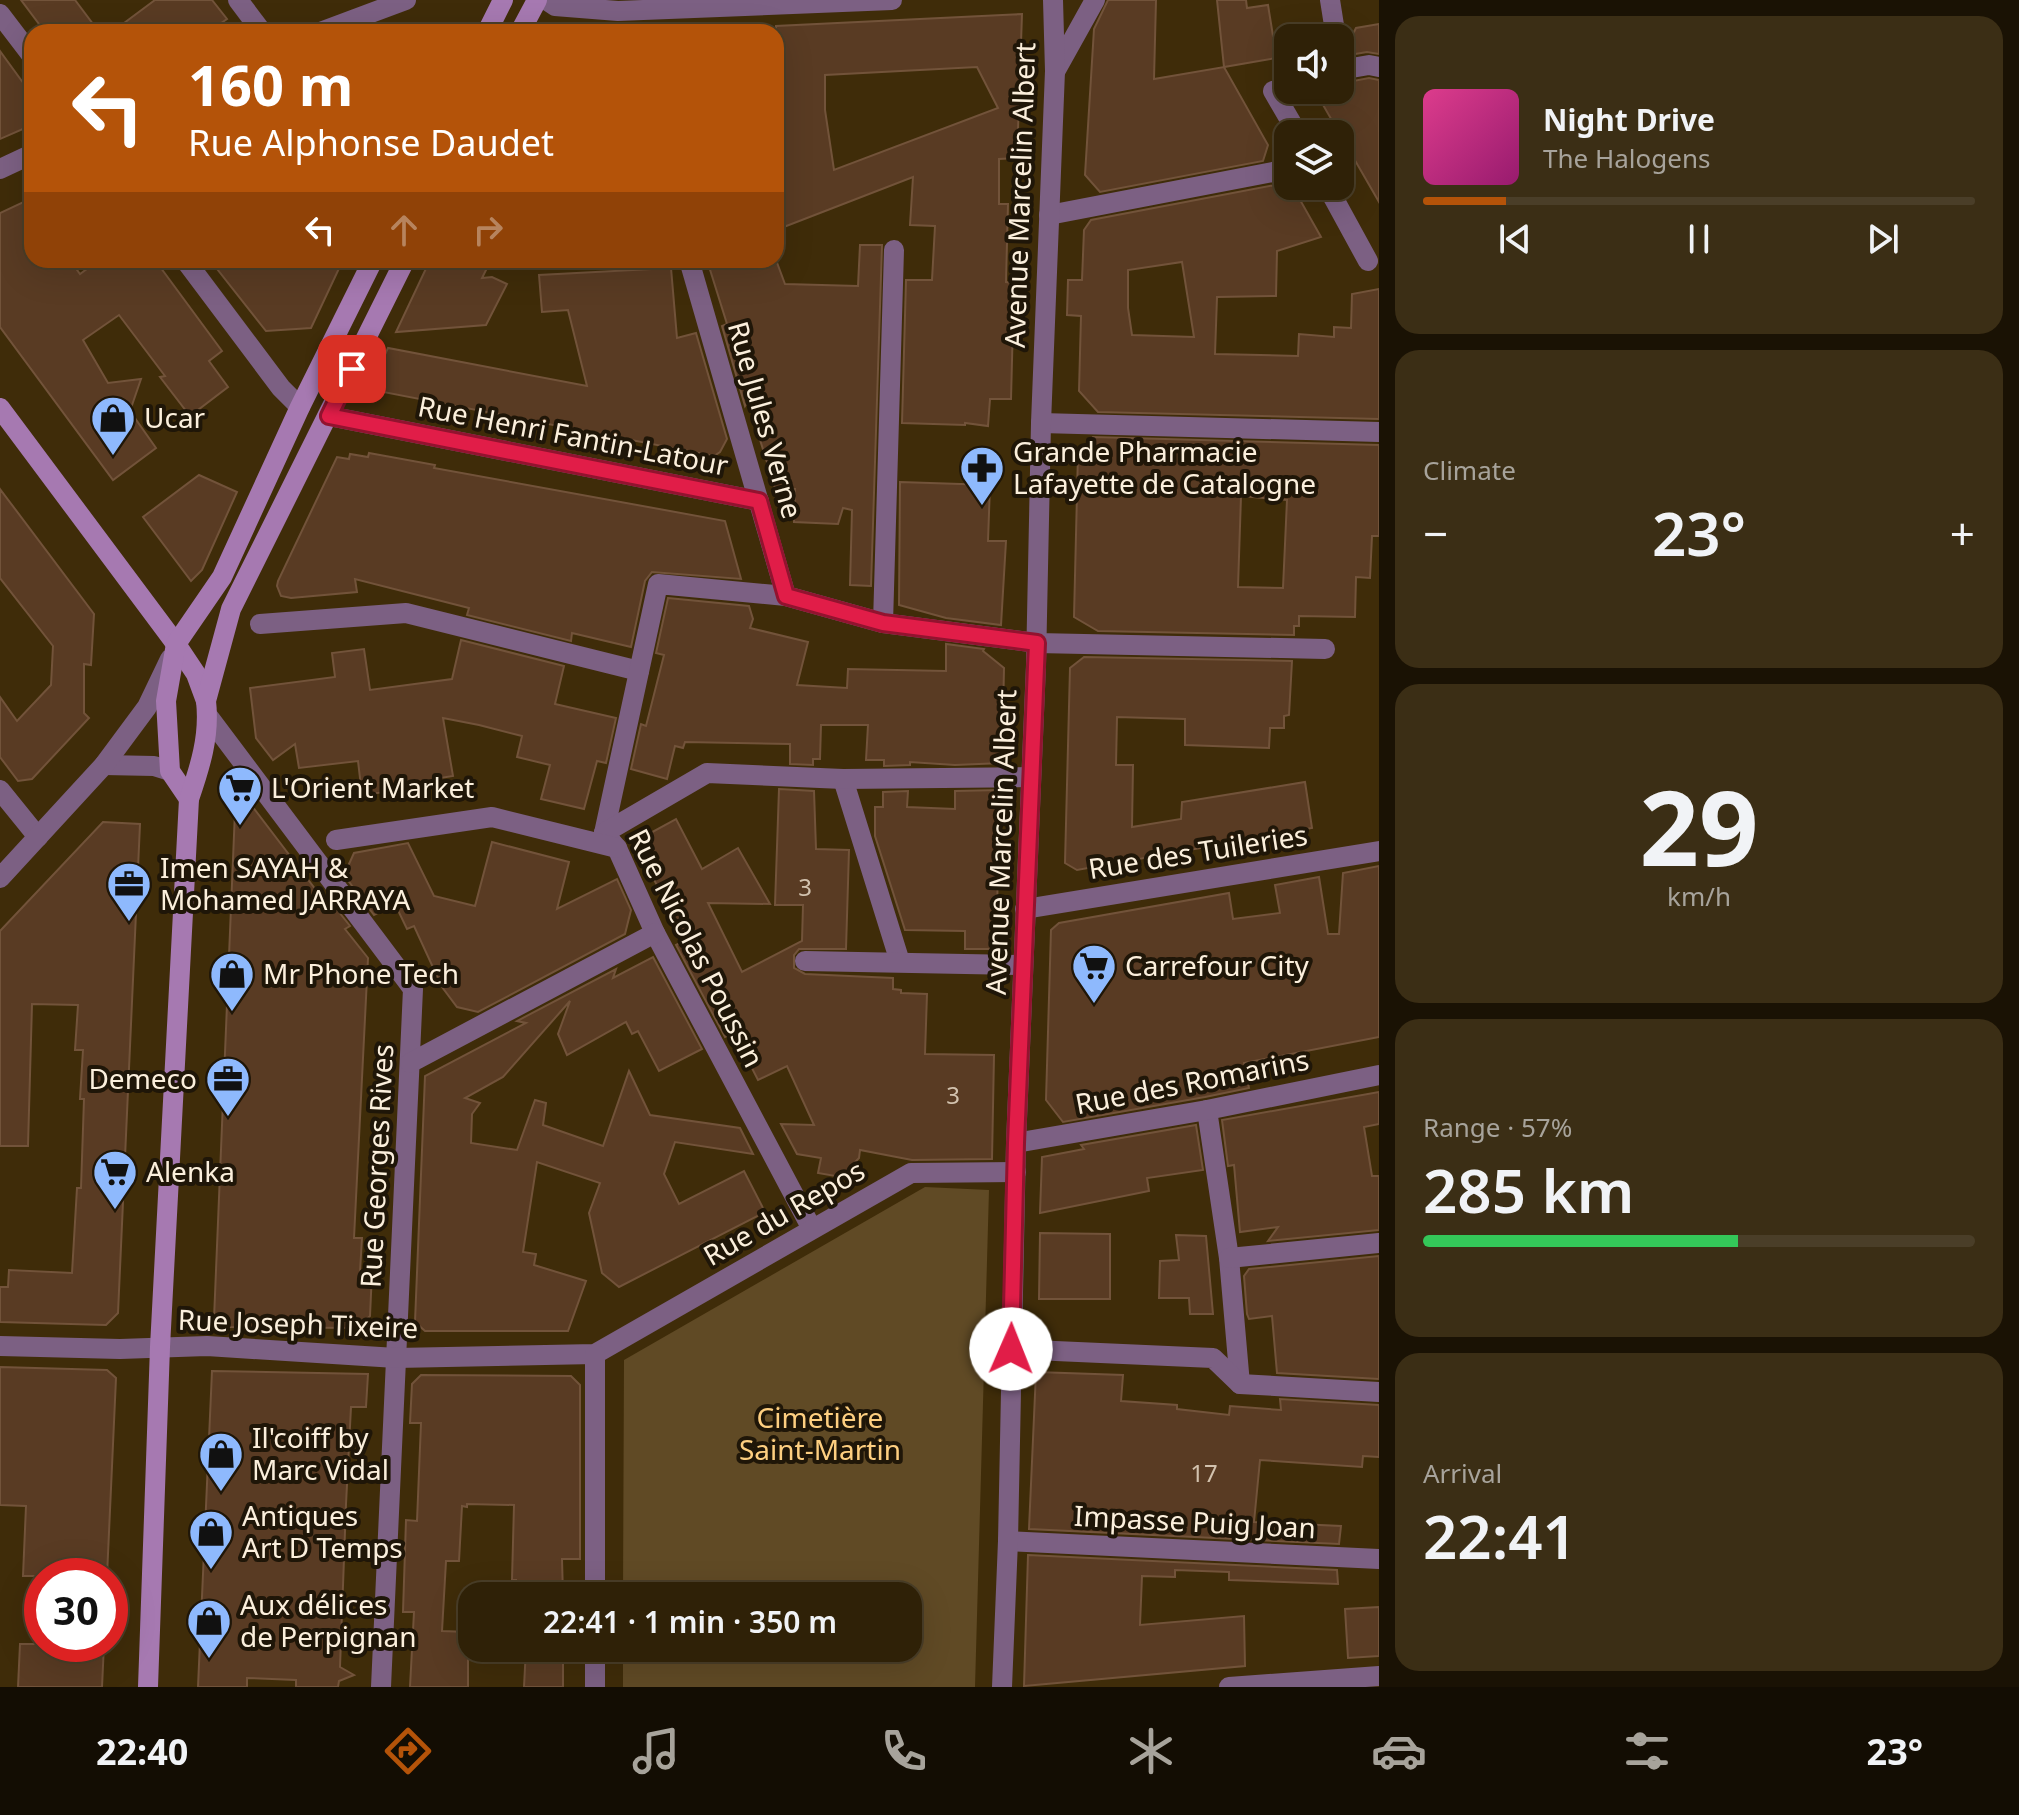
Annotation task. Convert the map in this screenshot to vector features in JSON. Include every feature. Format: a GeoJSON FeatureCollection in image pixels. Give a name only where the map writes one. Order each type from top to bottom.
{"type":"FeatureCollection","features":[{"type":"Feature","properties":{"kind":"main road"},"geometry":{"type":"LineString","coordinates":[[491,24],[503,0]]}},
{"type":"Feature","properties":{"kind":"main road"},"geometry":{"type":"LineString","coordinates":[[524,24],[537,0]]}},
{"type":"Feature","properties":{"kind":"main road"},"geometry":{"type":"LineString","coordinates":[[189,799],[170,771],[166,701],[176,644],[222,577],[300,407],[369,268]]}},
{"type":"Feature","properties":{"kind":"main road"},"geometry":{"type":"LineString","coordinates":[[148,1687],[160,1347],[189,799],[203,758],[207,709],[231,609],[401,268]]}},
{"type":"Feature","properties":{"kind":"main road"},"geometry":{"type":"LineString","coordinates":[[0,408],[176,644],[196,674],[207,709]]}},
{"type":"Feature","properties":{"kind":"street"},"geometry":{"type":"LineString","coordinates":[[238,0],[256,24]]}},
{"type":"Feature","properties":{"kind":"street"},"geometry":{"type":"LineString","coordinates":[[342,24],[406,0]]}},
{"type":"Feature","properties":{"kind":"street"},"geometry":{"type":"LineString","coordinates":[[546,0],[555,6],[892,0]]}},
{"type":"Feature","properties":{"kind":"street","name":"Avenue Marcelin Albert"},"geometry":{"type":"LineString","coordinates":[[1002,1687],[1016,1143],[1037,643],[1041,423],[1055,71],[1053,0]]}},
{"type":"Feature","properties":{"kind":"street"},"geometry":{"type":"LineString","coordinates":[[1055,71],[1095,0]]}},
{"type":"Feature","properties":{"kind":"street"},"geometry":{"type":"LineString","coordinates":[[1330,0],[1334,24]]}},
{"type":"Feature","properties":{"kind":"street"},"geometry":{"type":"LineString","coordinates":[[0,14],[24,46]]}},
{"type":"Feature","properties":{"kind":"street"},"geometry":{"type":"LineString","coordinates":[[1354,66],[1379,67]]}},
{"type":"Feature","properties":{"kind":"street"},"geometry":{"type":"LineString","coordinates":[[0,169],[24,158]]}},
{"type":"Feature","properties":{"kind":"street"},"geometry":{"type":"LineString","coordinates":[[1049,215],[1274,172]]}},
{"type":"Feature","properties":{"kind":"street"},"geometry":{"type":"LineString","coordinates":[[1335,200],[1368,261]]}},
{"type":"Feature","properties":{"kind":"street"},"geometry":{"type":"LineString","coordinates":[[883,623],[894,250]]}},
{"type":"Feature","properties":{"kind":"street"},"geometry":{"type":"LineString","coordinates":[[191,268],[281,388],[300,407]]}},
{"type":"Feature","properties":{"kind":"street","name":"Rue Jules Verne"},"geometry":{"type":"LineString","coordinates":[[691,268],[786,596]]}},
{"type":"Feature","properties":{"kind":"street","name":"Rue Henri Fantin-Latour"},"geometry":{"type":"LineString","coordinates":[[329,416],[759,501]]}},
{"type":"Feature","properties":{"kind":"street"},"geometry":{"type":"LineString","coordinates":[[1041,423],[1379,432]]}},
{"type":"Feature","properties":{"kind":"street","name":"Rue Nicolas Poussin"},"geometry":{"type":"LineString","coordinates":[[786,596],[658,584],[639,671],[610,841],[655,933],[812,1229]]}},
{"type":"Feature","properties":{"kind":"street"},"geometry":{"type":"LineString","coordinates":[[786,596],[883,623],[1037,643],[1325,649]]}},
{"type":"Feature","properties":{"kind":"street"},"geometry":{"type":"LineString","coordinates":[[260,624],[406,613],[639,671]]}},
{"type":"Feature","properties":{"kind":"street"},"geometry":{"type":"LineString","coordinates":[[0,878],[104,765],[147,707],[176,644]]}},
{"type":"Feature","properties":{"kind":"street","name":"Rue Georges Rives"},"geometry":{"type":"LineString","coordinates":[[207,709],[413,989],[381,1687]]}},
{"type":"Feature","properties":{"kind":"street"},"geometry":{"type":"LineString","coordinates":[[104,765],[154,766],[170,771]]}},
{"type":"Feature","properties":{"kind":"street"},"geometry":{"type":"LineString","coordinates":[[336,840],[492,817],[610,841],[707,773],[843,779],[1031,777]]}},
{"type":"Feature","properties":{"kind":"street"},"geometry":{"type":"LineString","coordinates":[[843,779],[900,962]]}},
{"type":"Feature","properties":{"kind":"street"},"geometry":{"type":"LineString","coordinates":[[0,790],[38,837]]}},
{"type":"Feature","properties":{"kind":"street","name":"Rue des Tuileries"},"geometry":{"type":"LineString","coordinates":[[1025,909],[1379,851]]}},
{"type":"Feature","properties":{"kind":"street"},"geometry":{"type":"LineString","coordinates":[[410,1063],[655,933]]}},
{"type":"Feature","properties":{"kind":"street"},"geometry":{"type":"LineString","coordinates":[[805,961],[1023,965]]}},
{"type":"Feature","properties":{"kind":"street","name":"Rue des Romarins"},"geometry":{"type":"LineString","coordinates":[[1016,1143],[1207,1110],[1379,1075]]}},
{"type":"Feature","properties":{"kind":"street"},"geometry":{"type":"LineString","coordinates":[[1207,1110],[1229,1258],[1240,1384]]}},
{"type":"Feature","properties":{"kind":"street","name":"Rue du Repos"},"geometry":{"type":"LineString","coordinates":[[595,1354],[911,1173],[1016,1172]]}},
{"type":"Feature","properties":{"kind":"street"},"geometry":{"type":"LineString","coordinates":[[1229,1258],[1379,1243]]}},
{"type":"Feature","properties":{"kind":"street","name":"Rue Joseph Tixeire"},"geometry":{"type":"LineString","coordinates":[[0,1346],[120,1349],[207,1346],[396,1358],[595,1354]]}},
{"type":"Feature","properties":{"kind":"street"},"geometry":{"type":"LineString","coordinates":[[1011,1349],[1213,1358],[1240,1384],[1379,1392]]}},
{"type":"Feature","properties":{"kind":"street"},"geometry":{"type":"LineString","coordinates":[[595,1354],[595,1582]]}},
{"type":"Feature","properties":{"kind":"street","name":"Impasse Puig Joan"},"geometry":{"type":"LineString","coordinates":[[1008,1541],[1379,1559]]}},
{"type":"Feature","properties":{"kind":"street"},"geometry":{"type":"LineString","coordinates":[[595,1662],[595,1687]]}},
{"type":"Feature","properties":{"kind":"street"},"geometry":{"type":"LineString","coordinates":[[1229,1687],[1335,1683],[1379,1676]]}},
{"type":"Feature","properties":{"kind":"green space","name":"Cimetière Saint-Martin"},"geometry":{"type":"Polygon","coordinates":[[[925,1187],[989,1190],[975,1687],[623,1687],[623,1662],[922,1662],[922,1582],[623,1582],[624,1360],[925,1187]]]}},
{"type":"Feature","properties":{"kind":"building"},"geometry":{"type":"Polygon","coordinates":[[[21,0],[75,0],[93,24],[39,24],[21,0]]]}},
{"type":"Feature","properties":{"kind":"building"},"geometry":{"type":"Polygon","coordinates":[[[155,0],[212,0],[227,19],[220,24],[123,24],[155,0]]]}},
{"type":"Feature","properties":{"kind":"building"},"geometry":{"type":"Polygon","coordinates":[[[1108,0],[1156,0],[1154,79],[1224,67],[1268,145],[1263,161],[1100,192],[1085,175],[1094,29],[1108,0]]]}},
{"type":"Feature","properties":{"kind":"building"},"geometry":{"type":"Polygon","coordinates":[[[1217,0],[1246,0],[1247,8],[1268,5],[1274,36],[1274,58],[1224,67],[1217,0]]]}},
{"type":"Feature","properties":{"kind":"building"},"geometry":{"type":"Polygon","coordinates":[[[1022,14],[1017,158],[999,159],[999,204],[1008,204],[1006,282],[1014,283],[1011,399],[990,399],[988,426],[902,423],[906,280],[932,280],[935,226],[910,225],[913,177],[784,227],[784,26],[1022,14]],[[977,67],[825,75],[825,110],[834,170],[998,108],[977,67]]]}},
{"type":"Feature","properties":{"kind":"building"},"geometry":{"type":"Polygon","coordinates":[[[1379,24],[1379,54],[1354,54],[1356,28],[1379,24]]]}},
{"type":"Feature","properties":{"kind":"building"},"geometry":{"type":"Polygon","coordinates":[[[0,51],[24,84],[24,128],[0,139],[0,51]]]}},
{"type":"Feature","properties":{"kind":"building"},"geometry":{"type":"Polygon","coordinates":[[[1379,80],[1379,202],[1354,159],[1354,120],[1332,120],[1322,104],[1354,104],[1354,81],[1379,80]]]}},
{"type":"Feature","properties":{"kind":"building"},"geometry":{"type":"Polygon","coordinates":[[[1274,185],[1274,200],[1300,200],[1321,237],[1277,251],[1276,296],[1217,297],[1215,354],[1298,356],[1299,334],[1334,337],[1334,327],[1351,328],[1352,294],[1379,289],[1379,419],[1098,412],[1079,391],[1081,316],[1067,315],[1068,280],[1082,280],[1084,230],[1091,220],[1274,185]],[[1182,262],[1128,270],[1132,335],[1194,337],[1182,262]]]}},
{"type":"Feature","properties":{"kind":"building"},"geometry":{"type":"Polygon","coordinates":[[[24,202],[24,268],[76,268],[80,274],[88,268],[161,268],[222,351],[209,361],[228,387],[190,416],[160,377],[165,376],[119,315],[83,340],[108,383],[141,379],[130,411],[156,448],[113,480],[0,327],[0,213],[24,202]]]}},
{"type":"Feature","properties":{"kind":"building"},"geometry":{"type":"Polygon","coordinates":[[[860,245],[882,245],[871,586],[850,585],[852,510],[843,508],[838,524],[794,522],[795,489],[775,488],[748,401],[745,406],[722,326],[727,324],[710,268],[779,268],[785,284],[858,286],[860,245]]]}},
{"type":"Feature","properties":{"kind":"building"},"geometry":{"type":"Polygon","coordinates":[[[216,268],[339,268],[311,328],[266,331],[216,268]]]}},
{"type":"Feature","properties":{"kind":"building"},"geometry":{"type":"Polygon","coordinates":[[[426,268],[487,268],[482,278],[492,277],[507,284],[486,325],[396,332],[426,268]]]}},
{"type":"Feature","properties":{"kind":"building"},"geometry":{"type":"Polygon","coordinates":[[[671,268],[677,338],[696,333],[727,439],[714,456],[378,391],[374,378],[388,348],[587,386],[568,310],[542,312],[539,275],[671,268]]]}},
{"type":"Feature","properties":{"kind":"building"},"geometry":{"type":"Polygon","coordinates":[[[1093,437],[1379,445],[1379,536],[1372,536],[1370,578],[1356,577],[1355,617],[1299,616],[1299,626],[1294,626],[1294,635],[1098,631],[1074,617],[1078,453],[1093,437]],[[1241,496],[1238,587],[1283,588],[1287,500],[1241,496]]]}},
{"type":"Feature","properties":{"kind":"building"},"geometry":{"type":"Polygon","coordinates":[[[369,453],[435,465],[434,468],[725,521],[741,579],[652,572],[645,581],[631,647],[572,633],[571,641],[467,615],[469,608],[355,579],[357,592],[291,598],[281,596],[278,581],[337,457],[349,459],[350,454],[368,457],[369,453]]]}},
{"type":"Feature","properties":{"kind":"building"},"geometry":{"type":"Polygon","coordinates":[[[199,475],[237,492],[202,570],[191,581],[143,517],[199,475]]]}},
{"type":"Feature","properties":{"kind":"building"},"geometry":{"type":"Polygon","coordinates":[[[900,482],[990,485],[988,541],[1006,541],[1001,625],[946,618],[899,605],[900,482]]]}},
{"type":"Feature","properties":{"kind":"building"},"geometry":{"type":"Polygon","coordinates":[[[0,489],[94,614],[91,665],[84,664],[84,713],[89,718],[32,779],[18,781],[0,757],[0,697],[17,721],[51,685],[53,646],[0,578],[0,489]]]}},
{"type":"Feature","properties":{"kind":"building"},"geometry":{"type":"Polygon","coordinates":[[[668,598],[749,606],[753,619],[750,628],[808,642],[797,685],[847,688],[848,669],[946,671],[946,644],[984,649],[1004,668],[1002,763],[955,765],[910,762],[910,765],[884,766],[884,760],[866,760],[868,725],[821,725],[820,759],[813,759],[813,765],[790,764],[790,744],[685,742],[683,748],[675,746],[667,779],[631,769],[641,724],[646,726],[664,655],[656,653],[668,598]]]}},
{"type":"Feature","properties":{"kind":"building"},"geometry":{"type":"Polygon","coordinates":[[[461,640],[564,666],[555,704],[616,718],[606,763],[597,761],[584,809],[541,799],[550,765],[517,757],[522,736],[479,725],[443,718],[453,776],[440,778],[441,785],[362,795],[358,761],[299,768],[295,744],[273,760],[256,738],[250,688],[335,677],[332,653],[364,649],[370,690],[452,679],[461,640]]]}},
{"type":"Feature","properties":{"kind":"building"},"geometry":{"type":"Polygon","coordinates":[[[1084,657],[1292,661],[1289,715],[1284,716],[1284,728],[1270,728],[1269,748],[1185,745],[1185,719],[1117,717],[1116,765],[1133,765],[1132,827],[1181,819],[1182,802],[1305,782],[1312,828],[1077,870],[1065,863],[1070,668],[1084,657]]]}},
{"type":"Feature","properties":{"kind":"building"},"geometry":{"type":"Polygon","coordinates":[[[779,789],[814,791],[816,849],[849,850],[846,949],[799,949],[794,955],[794,968],[805,974],[893,978],[893,989],[901,990],[901,993],[927,994],[925,1054],[994,1055],[992,1159],[912,1160],[860,1150],[859,1158],[841,1177],[818,1173],[821,1158],[797,1154],[781,1124],[814,1125],[787,1066],[758,1080],[734,1033],[725,1037],[676,945],[686,940],[634,842],[676,819],[702,869],[738,848],[770,904],[708,903],[742,972],[802,941],[803,905],[775,905],[779,789]]]}},
{"type":"Feature","properties":{"kind":"building"},"geometry":{"type":"Polygon","coordinates":[[[1000,790],[996,949],[965,949],[965,931],[905,930],[875,836],[875,807],[883,807],[883,792],[908,791],[907,807],[955,809],[955,791],[1000,790]]]}},
{"type":"Feature","properties":{"kind":"building"},"geometry":{"type":"Polygon","coordinates":[[[252,806],[329,907],[331,902],[350,926],[345,929],[368,958],[354,1238],[362,1238],[360,1272],[372,1272],[370,1316],[357,1328],[222,1327],[214,1319],[235,811],[252,806]]]}},
{"type":"Feature","properties":{"kind":"building"},"geometry":{"type":"Polygon","coordinates":[[[103,822],[140,824],[118,1313],[106,1325],[0,1322],[0,1287],[8,1287],[9,1270],[72,1273],[77,1188],[81,1188],[84,1099],[80,1099],[83,1050],[75,1050],[78,1005],[32,1004],[28,1146],[0,1146],[0,931],[103,822]]]}},
{"type":"Feature","properties":{"kind":"building"},"geometry":{"type":"Polygon","coordinates":[[[492,842],[569,862],[557,909],[617,879],[631,910],[625,934],[478,1012],[457,1007],[442,987],[414,926],[407,929],[395,904],[374,915],[344,875],[354,853],[408,843],[434,896],[475,906],[492,842]]]}},
{"type":"Feature","properties":{"kind":"building"},"geometry":{"type":"Polygon","coordinates":[[[1379,866],[1379,1037],[1244,1063],[1249,1088],[1205,1097],[1063,1122],[1046,1100],[1051,930],[1059,923],[1229,893],[1233,919],[1280,913],[1275,885],[1319,877],[1328,934],[1339,934],[1343,873],[1379,866]]]}},
{"type":"Feature","properties":{"kind":"building"},"geometry":{"type":"Polygon","coordinates":[[[653,957],[702,1049],[659,1071],[638,1031],[632,1034],[626,1022],[567,1055],[558,1034],[570,1001],[503,1077],[465,1098],[480,1103],[472,1114],[471,1143],[517,1150],[535,1100],[546,1103],[543,1125],[603,1146],[629,1071],[650,1115],[740,1128],[753,1154],[675,1142],[664,1174],[679,1204],[744,1171],[765,1212],[619,1287],[602,1273],[589,1213],[600,1183],[537,1162],[523,1252],[536,1254],[534,1265],[586,1281],[568,1331],[425,1331],[415,1322],[425,1076],[526,1023],[517,1021],[616,969],[613,978],[653,957]]]}},
{"type":"Feature","properties":{"kind":"building"},"geometry":{"type":"Polygon","coordinates":[[[1379,1092],[1379,1124],[1364,1127],[1372,1176],[1379,1176],[1379,1230],[1268,1241],[1278,1227],[1240,1232],[1234,1165],[1228,1166],[1222,1120],[1379,1092]]]}},
{"type":"Feature","properties":{"kind":"building"},"geometry":{"type":"Polygon","coordinates":[[[1196,1125],[1203,1170],[1147,1178],[1149,1191],[1040,1213],[1042,1157],[1084,1149],[1081,1145],[1196,1125]]]}},
{"type":"Feature","properties":{"kind":"building"},"geometry":{"type":"Polygon","coordinates":[[[1040,1233],[1110,1234],[1110,1299],[1039,1299],[1040,1233]]]}},
{"type":"Feature","properties":{"kind":"building"},"geometry":{"type":"Polygon","coordinates":[[[1176,1235],[1206,1236],[1213,1314],[1190,1314],[1189,1298],[1159,1298],[1160,1261],[1179,1260],[1176,1235]]]}},
{"type":"Feature","properties":{"kind":"building"},"geometry":{"type":"Polygon","coordinates":[[[1379,1256],[1379,1379],[1277,1373],[1272,1316],[1249,1319],[1247,1314],[1244,1276],[1249,1269],[1379,1256]]]}},
{"type":"Feature","properties":{"kind":"building"},"geometry":{"type":"Polygon","coordinates":[[[0,1367],[107,1370],[116,1378],[108,1558],[24,1558],[23,1576],[26,1506],[0,1505],[0,1367]]]}},
{"type":"Feature","properties":{"kind":"building"},"geometry":{"type":"Polygon","coordinates":[[[212,1371],[368,1374],[366,1407],[351,1407],[346,1504],[340,1667],[354,1675],[339,1681],[338,1687],[296,1687],[296,1680],[247,1678],[247,1687],[198,1687],[212,1371]]]}},
{"type":"Feature","properties":{"kind":"building"},"geometry":{"type":"Polygon","coordinates":[[[1036,1372],[1123,1375],[1121,1401],[1177,1405],[1177,1409],[1229,1415],[1230,1406],[1281,1410],[1280,1399],[1379,1405],[1379,1457],[1363,1456],[1362,1467],[1260,1460],[1254,1522],[1341,1526],[1339,1544],[1029,1529],[1036,1372]]]}},
{"type":"Feature","properties":{"kind":"building"},"geometry":{"type":"Polygon","coordinates":[[[421,1375],[571,1376],[580,1385],[580,1559],[562,1559],[563,1582],[512,1580],[514,1505],[462,1506],[459,1561],[446,1561],[442,1631],[458,1632],[458,1662],[468,1662],[468,1687],[410,1687],[414,1612],[403,1612],[406,1520],[417,1521],[421,1423],[410,1423],[412,1384],[421,1375]]]}},
{"type":"Feature","properties":{"kind":"building"},"geometry":{"type":"Polygon","coordinates":[[[1028,1555],[1337,1570],[1338,1584],[1229,1580],[1229,1572],[1175,1570],[1175,1577],[1142,1576],[1140,1625],[1244,1616],[1245,1666],[1024,1686],[1028,1555]]]}},
{"type":"Feature","properties":{"kind":"building"},"geometry":{"type":"Polygon","coordinates":[[[1379,1607],[1379,1656],[1348,1658],[1345,1609],[1379,1607]]]}},
{"type":"Feature","properties":{"kind":"building"},"geometry":{"type":"Polygon","coordinates":[[[20,1644],[24,1644],[24,1662],[103,1662],[102,1687],[18,1687],[20,1644]]]}},
{"type":"Feature","properties":{"kind":"building"},"geometry":{"type":"Polygon","coordinates":[[[525,1662],[563,1662],[563,1687],[524,1687],[525,1662]]]}},
{"type":"Feature","properties":{"kind":"place","name":"Ucar"},"geometry":{"type":"Point","coordinates":[113,457]}},
{"type":"Feature","properties":{"kind":"place","name":"Grande Pharmacie Lafayette de Catalogne"},"geometry":{"type":"Point","coordinates":[982,507]}},
{"type":"Feature","properties":{"kind":"place","name":"L'Orient Market"},"geometry":{"type":"Point","coordinates":[240,827]}},
{"type":"Feature","properties":{"kind":"place","name":"Imen SAYAH & Mohamed JARRAYA"},"geometry":{"type":"Point","coordinates":[129,923]}},
{"type":"Feature","properties":{"kind":"place","name":"Carrefour City"},"geometry":{"type":"Point","coordinates":[1094,1005]}},
{"type":"Feature","properties":{"kind":"place","name":"Mr Phone Tech"},"geometry":{"type":"Point","coordinates":[232,1013]}},
{"type":"Feature","properties":{"kind":"place","name":"Demeco"},"geometry":{"type":"Point","coordinates":[228,1118]}},
{"type":"Feature","properties":{"kind":"place","name":"Alenka"},"geometry":{"type":"Point","coordinates":[115,1211]}},
{"type":"Feature","properties":{"kind":"place","name":"Il'coiff by Marc Vidal"},"geometry":{"type":"Point","coordinates":[221,1493]}},
{"type":"Feature","properties":{"kind":"place","name":"Antiques Art D Temps"},"geometry":{"type":"Point","coordinates":[211,1571]}},
{"type":"Feature","properties":{"kind":"place","name":"Aux délices de Perpignan"},"geometry":{"type":"Point","coordinates":[209,1660]}},
{"type":"Feature","properties":{"kind":"route"},"geometry":{"type":"LineString","coordinates":[[352,369],[329,416],[759,501],[786,596],[883,623],[1037,643],[1016,1143],[1011,1349]]}}]}
